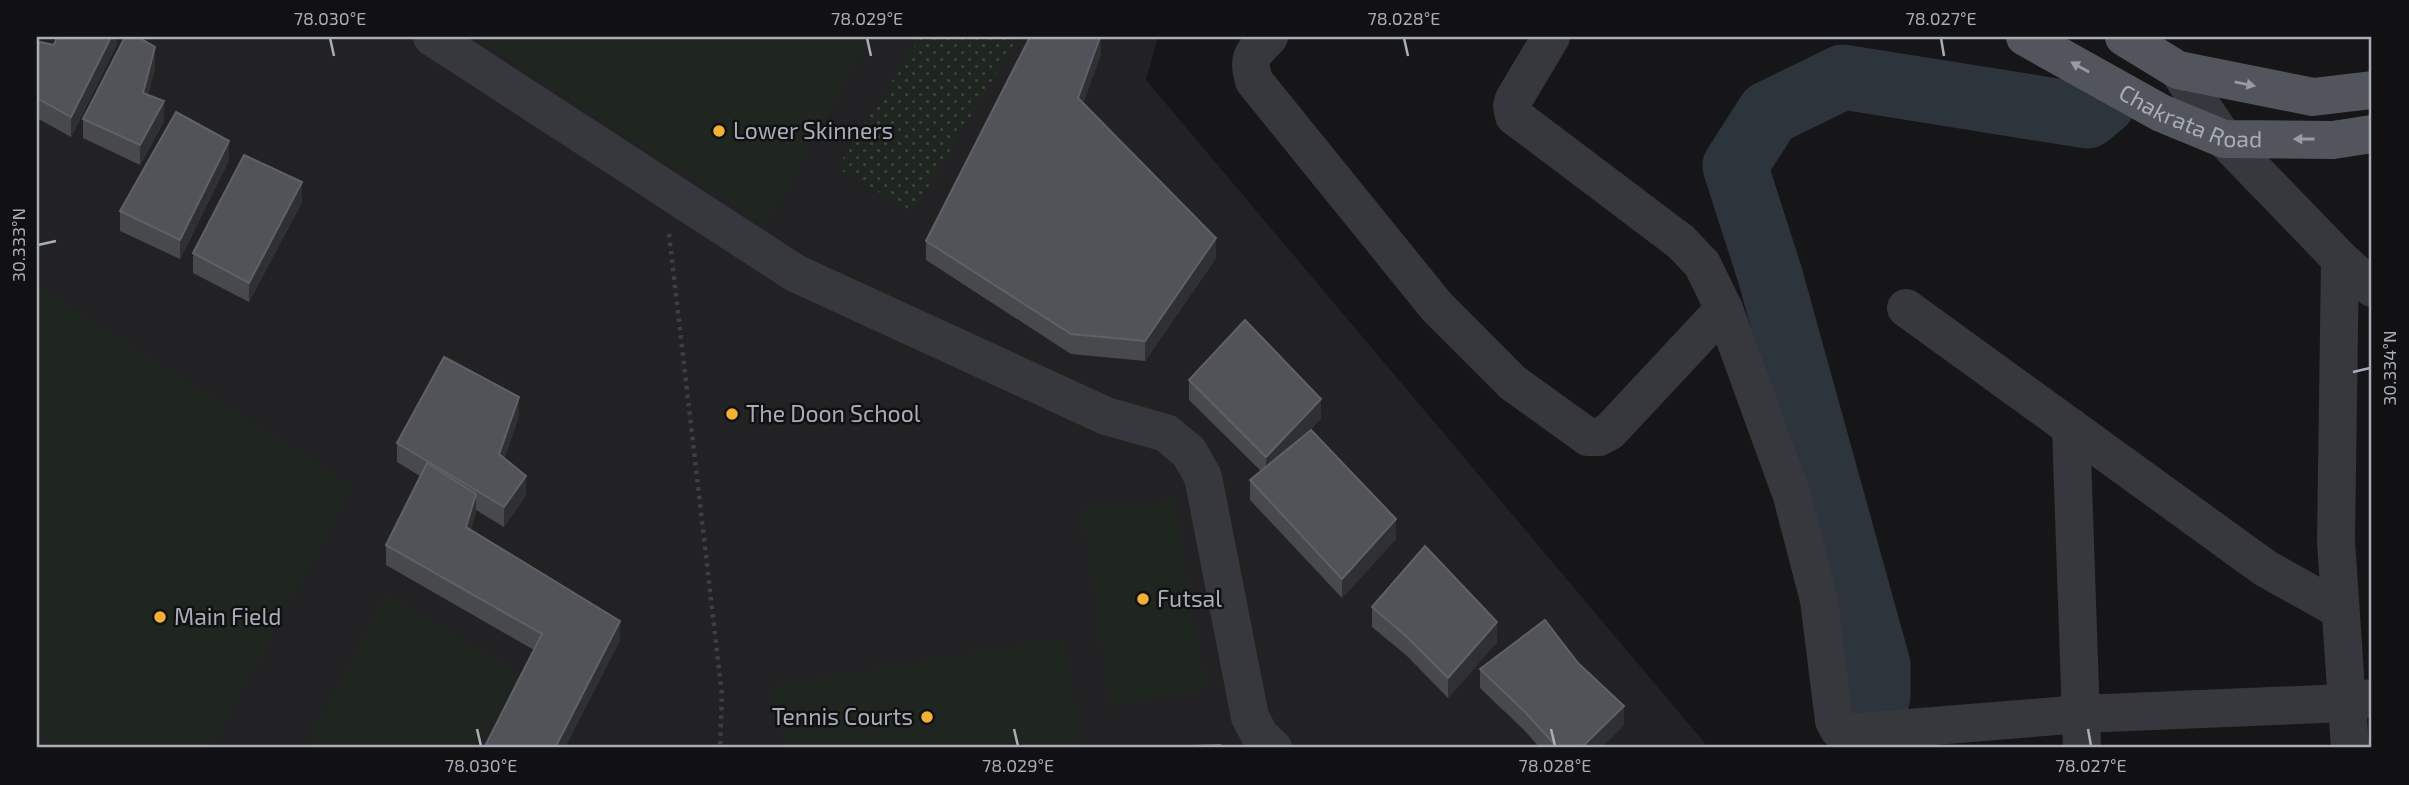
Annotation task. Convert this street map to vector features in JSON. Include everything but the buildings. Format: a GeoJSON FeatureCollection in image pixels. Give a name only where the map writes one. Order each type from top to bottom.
{"type":"FeatureCollection","features":[{"type":"Feature","properties":{"kind":"main road","name":"Chakrata Road"},"geometry":{"type":"LineString","coordinates":[[2124,37],[2177,69],[2312,97],[2372,90]]}},
{"type":"Feature","properties":{"kind":"main road","name":"Chakrata Road"},"geometry":{"type":"LineString","coordinates":[[2030,38],[2161,113],[2224,139],[2333,140],[2372,134]]}},
{"type":"Feature","properties":{"kind":"street"},"geometry":{"type":"LineString","coordinates":[[432,37],[795,273],[1106,416],[1166,433],[1189,452],[1203,477],[1250,718],[1260,736],[1273,748]]}},
{"type":"Feature","properties":{"kind":"street"},"geometry":{"type":"LineString","coordinates":[[1269,37],[1252,54],[1249,66],[1254,81],[1437,307],[1513,383],[1588,436],[1599,437],[1610,431],[1724,309]]}},
{"type":"Feature","properties":{"kind":"street"},"geometry":{"type":"LineString","coordinates":[[1551,37],[1514,99],[1514,116],[1681,242],[1702,264],[1724,309],[1792,496],[1819,600],[1834,722],[1841,739],[1847,733],[2082,731],[2359,700]]}},
{"type":"Feature","properties":{"kind":"street"},"geometry":{"type":"LineString","coordinates":[[2177,69],[2224,139],[2340,259],[2372,288]]}},
{"type":"Feature","properties":{"kind":"street"},"geometry":{"type":"LineString","coordinates":[[2340,259],[2336,541],[2340,610],[2359,700],[2350,748]]}},
{"type":"Feature","properties":{"kind":"street"},"geometry":{"type":"LineString","coordinates":[[1906,308],[2265,568],[2340,610]]}},
{"type":"Feature","properties":{"kind":"street"},"geometry":{"type":"LineString","coordinates":[[2071,427],[2082,731]]}},
{"type":"Feature","properties":{"kind":"path"},"geometry":{"type":"LineString","coordinates":[[663,188],[722,695],[720,748]]}},
{"type":"Feature","properties":{"kind":"shaded area","name":"The Doon School"},"geometry":{"type":"Polygon","coordinates":[[[37,37],[1158,37],[1146,80],[1709,748],[37,748],[37,37]]]}},
{"type":"Feature","properties":{"kind":"shaded area","name":"Lower Skinners"},"geometry":{"type":"Polygon","coordinates":[[[473,37],[871,37],[766,226],[473,37]]]}},
{"type":"Feature","properties":{"kind":"shaded area"},"geometry":{"type":"Polygon","coordinates":[[[920,37],[1015,37],[1016,41],[913,212],[837,168],[920,37]]]}},
{"type":"Feature","properties":{"kind":"shaded area","name":"Main Field"},"geometry":{"type":"Polygon","coordinates":[[[37,286],[353,486],[212,748],[37,748],[37,286]]]}},
{"type":"Feature","properties":{"kind":"shaded area","name":"Futsal"},"geometry":{"type":"Polygon","coordinates":[[[1174,500],[1206,689],[1110,707],[1082,509],[1174,500]]]}},
{"type":"Feature","properties":{"kind":"shaded area"},"geometry":{"type":"Polygon","coordinates":[[[385,594],[519,672],[480,748],[305,748],[385,594]]]}},
{"type":"Feature","properties":{"kind":"shaded area","name":"Tennis Courts"},"geometry":{"type":"Polygon","coordinates":[[[1064,638],[1082,748],[785,748],[769,686],[1064,638]]]}},
{"type":"Feature","properties":{"kind":"waterway"},"geometry":{"type":"LineString","coordinates":[[1878,697],[1878,665],[1770,275],[1735,166],[1769,113],[1843,77],[2087,116],[2103,103]]}},
{"type":"Feature","properties":{"kind":"place","name":"Lower Skinners"},"geometry":{"type":"Point","coordinates":[719,131]}},
{"type":"Feature","properties":{"kind":"place","name":"The Doon School"},"geometry":{"type":"Point","coordinates":[732,414]}},
{"type":"Feature","properties":{"kind":"place","name":"Futsal"},"geometry":{"type":"Point","coordinates":[1143,599]}},
{"type":"Feature","properties":{"kind":"place","name":"Main Field"},"geometry":{"type":"Point","coordinates":[160,617]}},
{"type":"Feature","properties":{"kind":"place","name":"Tennis Courts"},"geometry":{"type":"Point","coordinates":[927,717]}}]}
